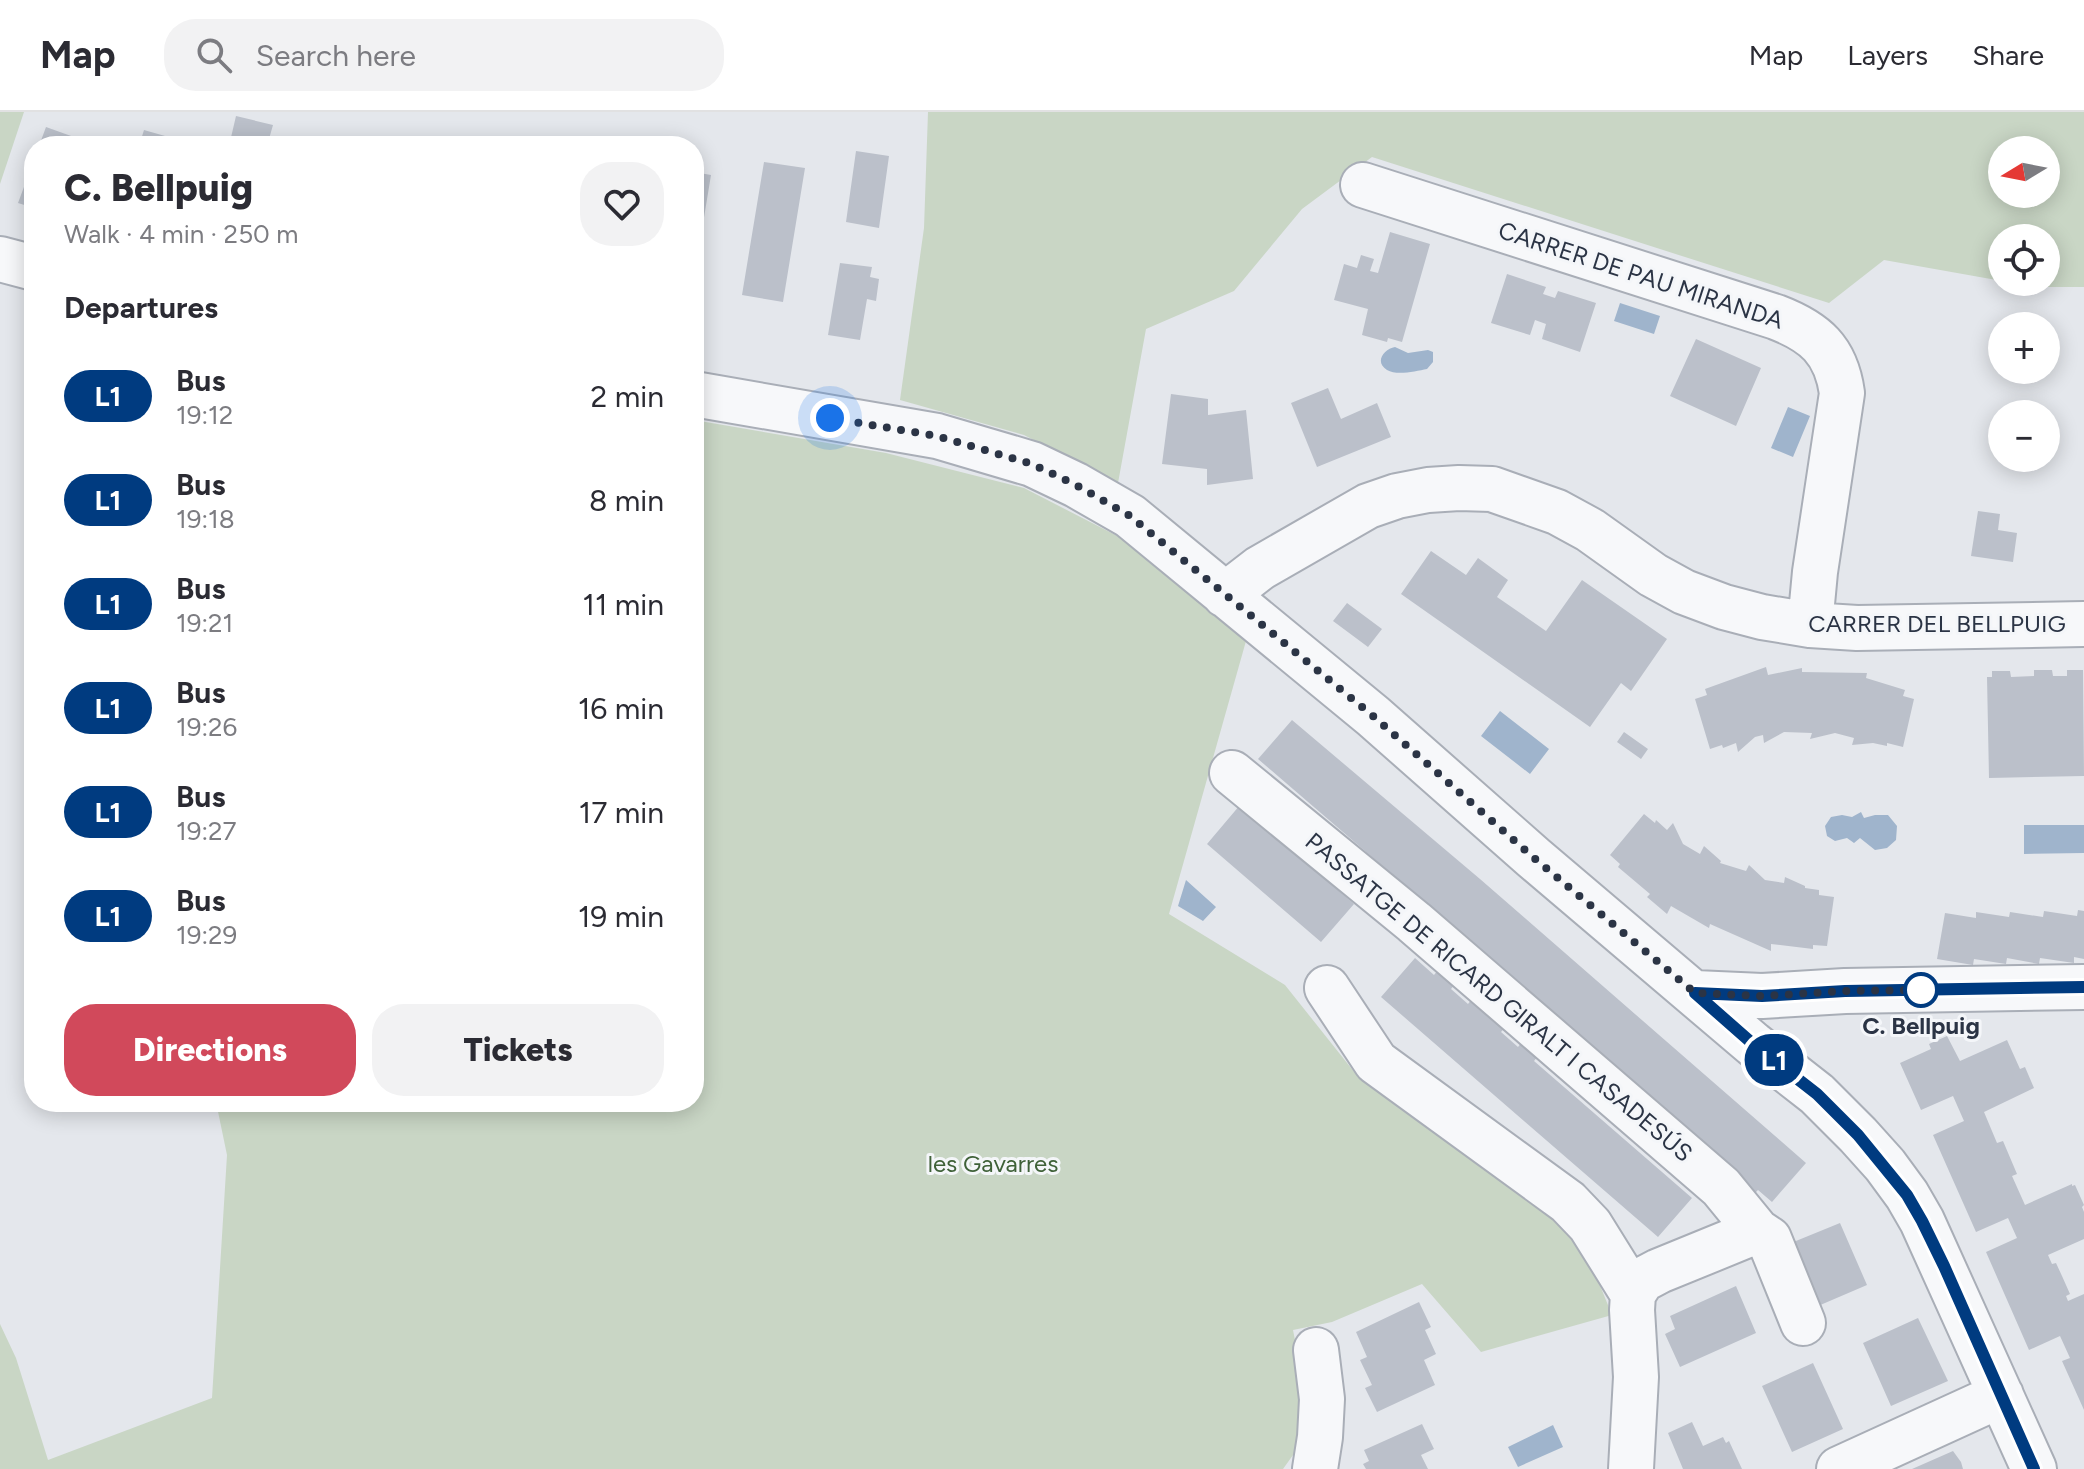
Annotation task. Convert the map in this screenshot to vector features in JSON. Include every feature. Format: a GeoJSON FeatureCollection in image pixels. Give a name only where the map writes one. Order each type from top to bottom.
{"type":"FeatureCollection","features":[{"type":"Feature","properties":{"kind":"street","name":"CARRER DE PAU MIRANDA"},"geometry":{"type":"LineString","coordinates":[[1363,185],[1776,317],[1799,326],[1819,340],[1834,359],[1842,393],[1810,625]]}},
{"type":"Feature","properties":{"kind":"street"},"geometry":{"type":"LineString","coordinates":[[0,259],[24,265]]}},
{"type":"Feature","properties":{"kind":"street"},"geometry":{"type":"LineString","coordinates":[[704,396],[937,436],[1032,464],[1130,516],[1373,716],[1534,858],[1753,1044],[1817,1094],[1858,1135],[1885,1165],[1922,1221],[2034,1469]]}},
{"type":"Feature","properties":{"kind":"street","name":"CARRER DEL BELLPUIG"},"geometry":{"type":"LineString","coordinates":[[1225,595],[1260,568],[1368,506],[1428,490],[1492,489],[1557,512],[1684,592],[1762,617],[1810,625],[1857,628],[2084,624]]}},
{"type":"Feature","properties":{"kind":"street","name":"PASSATGE DE RICARD GIRALT I CASADESÚS"},"geometry":{"type":"LineString","coordinates":[[1232,773],[1414,922],[1721,1187],[1757,1231],[1769,1239],[1803,1323]]}},
{"type":"Feature","properties":{"kind":"street"},"geometry":{"type":"LineString","coordinates":[[1695,993],[1762,996],[1845,991],[2084,987]]}},
{"type":"Feature","properties":{"kind":"street"},"geometry":{"type":"LineString","coordinates":[[1327,988],[1376,1062],[1568,1202],[1590,1225],[1633,1294]]}},
{"type":"Feature","properties":{"kind":"street"},"geometry":{"type":"LineString","coordinates":[[1631,1469],[1636,1377],[1633,1294],[1642,1280],[1659,1271],[1757,1231]]}},
{"type":"Feature","properties":{"kind":"street"},"geometry":{"type":"LineString","coordinates":[[1315,1469],[1322,1399],[1316,1350]]}},
{"type":"Feature","properties":{"kind":"street"},"geometry":{"type":"LineString","coordinates":[[1845,1468],[2001,1395]]}},
{"type":"Feature","properties":{"kind":"green space"},"geometry":{"type":"Polygon","coordinates":[[[0,112],[24,112],[0,184],[0,112]]]}},
{"type":"Feature","properties":{"kind":"green space"},"geometry":{"type":"Polygon","coordinates":[[[928,112],[2084,112],[2084,287],[2060,287],[2060,224],[1988,224],[1988,279],[1884,260],[1829,303],[1372,157],[1302,209],[1234,291],[1146,329],[1118,483],[1024,435],[900,400],[924,228],[928,112]]]}},
{"type":"Feature","properties":{"kind":"green space","name":"les Gavarres"},"geometry":{"type":"Polygon","coordinates":[[[704,422],[886,453],[1024,488],[1131,543],[1246,641],[1169,914],[1285,985],[1359,1078],[1531,1198],[1582,1241],[1612,1315],[1481,1352],[1422,1284],[1332,1322],[1293,1330],[1306,1397],[1298,1448],[1283,1469],[0,1469],[0,1324],[16,1358],[48,1460],[212,1398],[227,1155],[218,1112],[704,1112],[704,422]]]}},
{"type":"Feature","properties":{"kind":"water"},"geometry":{"type":"Polygon","coordinates":[[[1620,303],[1660,316],[1654,334],[1614,321],[1620,303]]]}},
{"type":"Feature","properties":{"kind":"water"},"geometry":{"type":"Polygon","coordinates":[[[1395,347],[1408,353],[1428,350],[1433,352],[1433,362],[1427,369],[1391,372],[1383,367],[1381,360],[1384,353],[1395,347]]]}},
{"type":"Feature","properties":{"kind":"water"},"geometry":{"type":"Polygon","coordinates":[[[1788,407],[1810,416],[1793,457],[1771,448],[1788,407]]]}},
{"type":"Feature","properties":{"kind":"water"},"geometry":{"type":"Polygon","coordinates":[[[1500,711],[1549,749],[1530,774],[1481,736],[1500,711]]]}},
{"type":"Feature","properties":{"kind":"water"},"geometry":{"type":"Polygon","coordinates":[[[1861,812],[1864,818],[1888,815],[1897,826],[1896,840],[1887,848],[1875,850],[1860,838],[1854,843],[1847,838],[1835,841],[1827,836],[1825,826],[1831,817],[1852,817],[1861,812]]]}},
{"type":"Feature","properties":{"kind":"water"},"geometry":{"type":"Polygon","coordinates":[[[2024,825],[2084,825],[2084,853],[2024,854],[2024,825]]]}},
{"type":"Feature","properties":{"kind":"water"},"geometry":{"type":"Polygon","coordinates":[[[1186,880],[1216,907],[1203,921],[1178,906],[1186,880]]]}},
{"type":"Feature","properties":{"kind":"water"},"geometry":{"type":"Polygon","coordinates":[[[1553,1425],[1563,1447],[1518,1467],[1508,1447],[1553,1425]]]}},
{"type":"Feature","properties":{"kind":"building"},"geometry":{"type":"Polygon","coordinates":[[[236,116],[273,125],[270,136],[231,136],[236,116]]]}},
{"type":"Feature","properties":{"kind":"building"},"geometry":{"type":"Polygon","coordinates":[[[46,127],[71,136],[43,136],[46,127]]]}},
{"type":"Feature","properties":{"kind":"building"},"geometry":{"type":"Polygon","coordinates":[[[144,130],[165,136],[142,136],[144,130]]]}},
{"type":"Feature","properties":{"kind":"building"},"geometry":{"type":"Polygon","coordinates":[[[856,151],[889,156],[879,228],[846,222],[856,151]]]}},
{"type":"Feature","properties":{"kind":"building"},"geometry":{"type":"Polygon","coordinates":[[[764,162],[805,168],[783,302],[742,295],[764,162]]]}},
{"type":"Feature","properties":{"kind":"building"},"geometry":{"type":"Polygon","coordinates":[[[704,174],[711,175],[704,217],[704,174]]]}},
{"type":"Feature","properties":{"kind":"building"},"geometry":{"type":"Polygon","coordinates":[[[24,187],[24,205],[18,203],[24,187]]]}},
{"type":"Feature","properties":{"kind":"building"},"geometry":{"type":"Polygon","coordinates":[[[1390,232],[1430,244],[1402,342],[1388,338],[1387,342],[1362,335],[1368,309],[1334,300],[1344,264],[1357,268],[1361,255],[1374,259],[1370,271],[1378,273],[1390,232]]]}},
{"type":"Feature","properties":{"kind":"building"},"geometry":{"type":"Polygon","coordinates":[[[840,263],[872,267],[870,277],[879,279],[876,301],[867,299],[860,340],[828,335],[840,263]]]}},
{"type":"Feature","properties":{"kind":"building"},"geometry":{"type":"Polygon","coordinates":[[[1507,274],[1546,287],[1543,294],[1555,298],[1558,291],[1596,303],[1580,352],[1542,339],[1546,324],[1535,320],[1530,335],[1491,323],[1507,274]]]}},
{"type":"Feature","properties":{"kind":"building"},"geometry":{"type":"Polygon","coordinates":[[[1696,339],[1761,368],[1736,426],[1670,396],[1696,339]]]}},
{"type":"Feature","properties":{"kind":"building"},"geometry":{"type":"Polygon","coordinates":[[[1328,388],[1341,419],[1377,403],[1391,437],[1317,467],[1291,403],[1328,388]]]}},
{"type":"Feature","properties":{"kind":"building"},"geometry":{"type":"Polygon","coordinates":[[[1171,394],[1208,399],[1208,415],[1246,410],[1253,479],[1207,485],[1207,469],[1162,464],[1171,394]]]}},
{"type":"Feature","properties":{"kind":"building"},"geometry":{"type":"Polygon","coordinates":[[[1978,511],[2000,514],[1998,530],[2017,533],[2013,562],[1971,556],[1978,511]]]}},
{"type":"Feature","properties":{"kind":"building"},"geometry":{"type":"Polygon","coordinates":[[[1431,551],[1466,575],[1478,558],[1508,580],[1497,597],[1546,631],[1582,580],[1667,639],[1631,691],[1621,683],[1590,727],[1401,594],[1431,551]]]}},
{"type":"Feature","properties":{"kind":"building"},"geometry":{"type":"Polygon","coordinates":[[[1347,603],[1382,629],[1368,647],[1333,621],[1347,603]]]}},
{"type":"Feature","properties":{"kind":"building"},"geometry":{"type":"Polygon","coordinates":[[[1766,667],[1768,675],[1802,668],[1802,672],[1867,673],[1866,678],[1905,690],[1903,696],[1914,699],[1903,747],[1887,743],[1887,746],[1873,743],[1852,745],[1854,738],[1835,733],[1810,739],[1812,733],[1784,732],[1764,743],[1763,735],[1755,737],[1738,752],[1736,743],[1710,749],[1695,699],[1707,695],[1705,689],[1766,667]]]}},
{"type":"Feature","properties":{"kind":"building"},"geometry":{"type":"Polygon","coordinates":[[[2034,670],[2052,670],[2053,676],[2067,676],[2067,670],[2083,670],[2084,776],[1989,778],[1987,677],[1992,677],[1992,671],[2010,671],[2011,677],[2034,676],[2034,670]]]}},
{"type":"Feature","properties":{"kind":"building"},"geometry":{"type":"Polygon","coordinates":[[[1292,720],[1806,1163],[1772,1202],[1758,1190],[1755,1193],[1732,1173],[1735,1170],[1710,1149],[1707,1152],[1686,1128],[1483,951],[1479,956],[1455,935],[1458,931],[1258,759],[1292,720]]]}},
{"type":"Feature","properties":{"kind":"building"},"geometry":{"type":"Polygon","coordinates":[[[1624,732],[1648,749],[1641,759],[1617,742],[1624,732]]]}},
{"type":"Feature","properties":{"kind":"building"},"geometry":{"type":"Polygon","coordinates":[[[1240,805],[1316,859],[1310,866],[1354,904],[1321,942],[1207,844],[1240,805]]]}},
{"type":"Feature","properties":{"kind":"building"},"geometry":{"type":"Polygon","coordinates":[[[1644,814],[1667,830],[1673,823],[1683,844],[1700,854],[1704,846],[1720,863],[1746,871],[1749,865],[1765,880],[1784,883],[1785,877],[1805,888],[1819,890],[1819,895],[1834,897],[1827,946],[1813,945],[1813,949],[1771,944],[1771,951],[1710,924],[1709,928],[1671,906],[1667,914],[1647,897],[1650,894],[1618,867],[1620,864],[1610,855],[1644,814]]]}},
{"type":"Feature","properties":{"kind":"building"},"geometry":{"type":"Polygon","coordinates":[[[2078,910],[2084,911],[2084,959],[2074,957],[2074,963],[2040,958],[2039,964],[2007,958],[2006,964],[1974,959],[1973,965],[1937,959],[1945,913],[1976,918],[1976,912],[2009,917],[2010,912],[2043,917],[2044,911],[2077,916],[2078,910]]]}},
{"type":"Feature","properties":{"kind":"building"},"geometry":{"type":"Polygon","coordinates":[[[1415,958],[1434,975],[1442,965],[1459,979],[1451,989],[1468,1004],[1476,994],[1509,1023],[1501,1032],[1518,1047],[1526,1037],[1542,1051],[1534,1061],[1692,1198],[1658,1237],[1381,997],[1415,958]]]}},
{"type":"Feature","properties":{"kind":"building"},"geometry":{"type":"Polygon","coordinates":[[[1947,1036],[1960,1061],[2007,1040],[2020,1069],[2025,1067],[2034,1088],[1984,1112],[1997,1143],[2003,1141],[2017,1174],[2012,1176],[2025,1205],[2072,1184],[2084,1205],[2084,1239],[2048,1255],[2052,1264],[2056,1263],[2070,1294],[2066,1296],[2068,1301],[2084,1294],[2084,1410],[2062,1361],[2070,1358],[2060,1336],[2029,1350],[1986,1252],[2017,1238],[2008,1218],[1976,1232],[1933,1135],[1964,1121],[1953,1096],[1921,1110],[1900,1063],[1931,1049],[1929,1044],[1947,1036]]]}},
{"type":"Feature","properties":{"kind":"building"},"geometry":{"type":"Polygon","coordinates":[[[1840,1223],[1867,1285],[1818,1306],[1791,1243],[1840,1223]]]}},
{"type":"Feature","properties":{"kind":"building"},"geometry":{"type":"Polygon","coordinates":[[[1736,1286],[1756,1333],[1680,1367],[1665,1334],[1675,1329],[1670,1316],[1736,1286]]]}},
{"type":"Feature","properties":{"kind":"building"},"geometry":{"type":"Polygon","coordinates":[[[1419,1302],[1431,1327],[1425,1330],[1436,1354],[1424,1360],[1435,1385],[1377,1412],[1365,1388],[1372,1385],[1360,1360],[1367,1357],[1356,1332],[1419,1302]]]}},
{"type":"Feature","properties":{"kind":"building"},"geometry":{"type":"Polygon","coordinates":[[[1918,1318],[1948,1381],[1891,1406],[1863,1343],[1918,1318]]]}},
{"type":"Feature","properties":{"kind":"building"},"geometry":{"type":"Polygon","coordinates":[[[1813,1363],[1843,1429],[1792,1452],[1762,1386],[1813,1363]]]}},
{"type":"Feature","properties":{"kind":"building"},"geometry":{"type":"Polygon","coordinates":[[[1692,1422],[1703,1446],[1723,1437],[1726,1443],[1729,1441],[1742,1469],[1683,1469],[1668,1433],[1692,1422]]]}},
{"type":"Feature","properties":{"kind":"building"},"geometry":{"type":"Polygon","coordinates":[[[1422,1424],[1434,1449],[1421,1455],[1428,1469],[1366,1469],[1363,1464],[1369,1461],[1364,1450],[1422,1424]]]}},
{"type":"Feature","properties":{"kind":"building"},"geometry":{"type":"Polygon","coordinates":[[[1953,1451],[1963,1469],[1912,1469],[1953,1451]]]}},
{"type":"Feature","properties":{"kind":"bus line","name":"L1"},"geometry":{"type":"LineString","coordinates":[[2034,1469],[1944,1266],[1907,1195],[1885,1165],[1817,1094],[1695,993],[1762,996],[1845,991],[2084,987]]}},
{"type":"Feature","properties":{"kind":"place","name":"C. Bellpuig"},"geometry":{"type":"Point","coordinates":[1921,990]}},
{"type":"Feature","properties":{"kind":"route"},"geometry":{"type":"LineString","coordinates":[[830,418],[937,436],[1032,464],[1130,516],[1373,716],[1534,858],[1695,993],[1762,996],[1921,990]]}}]}
